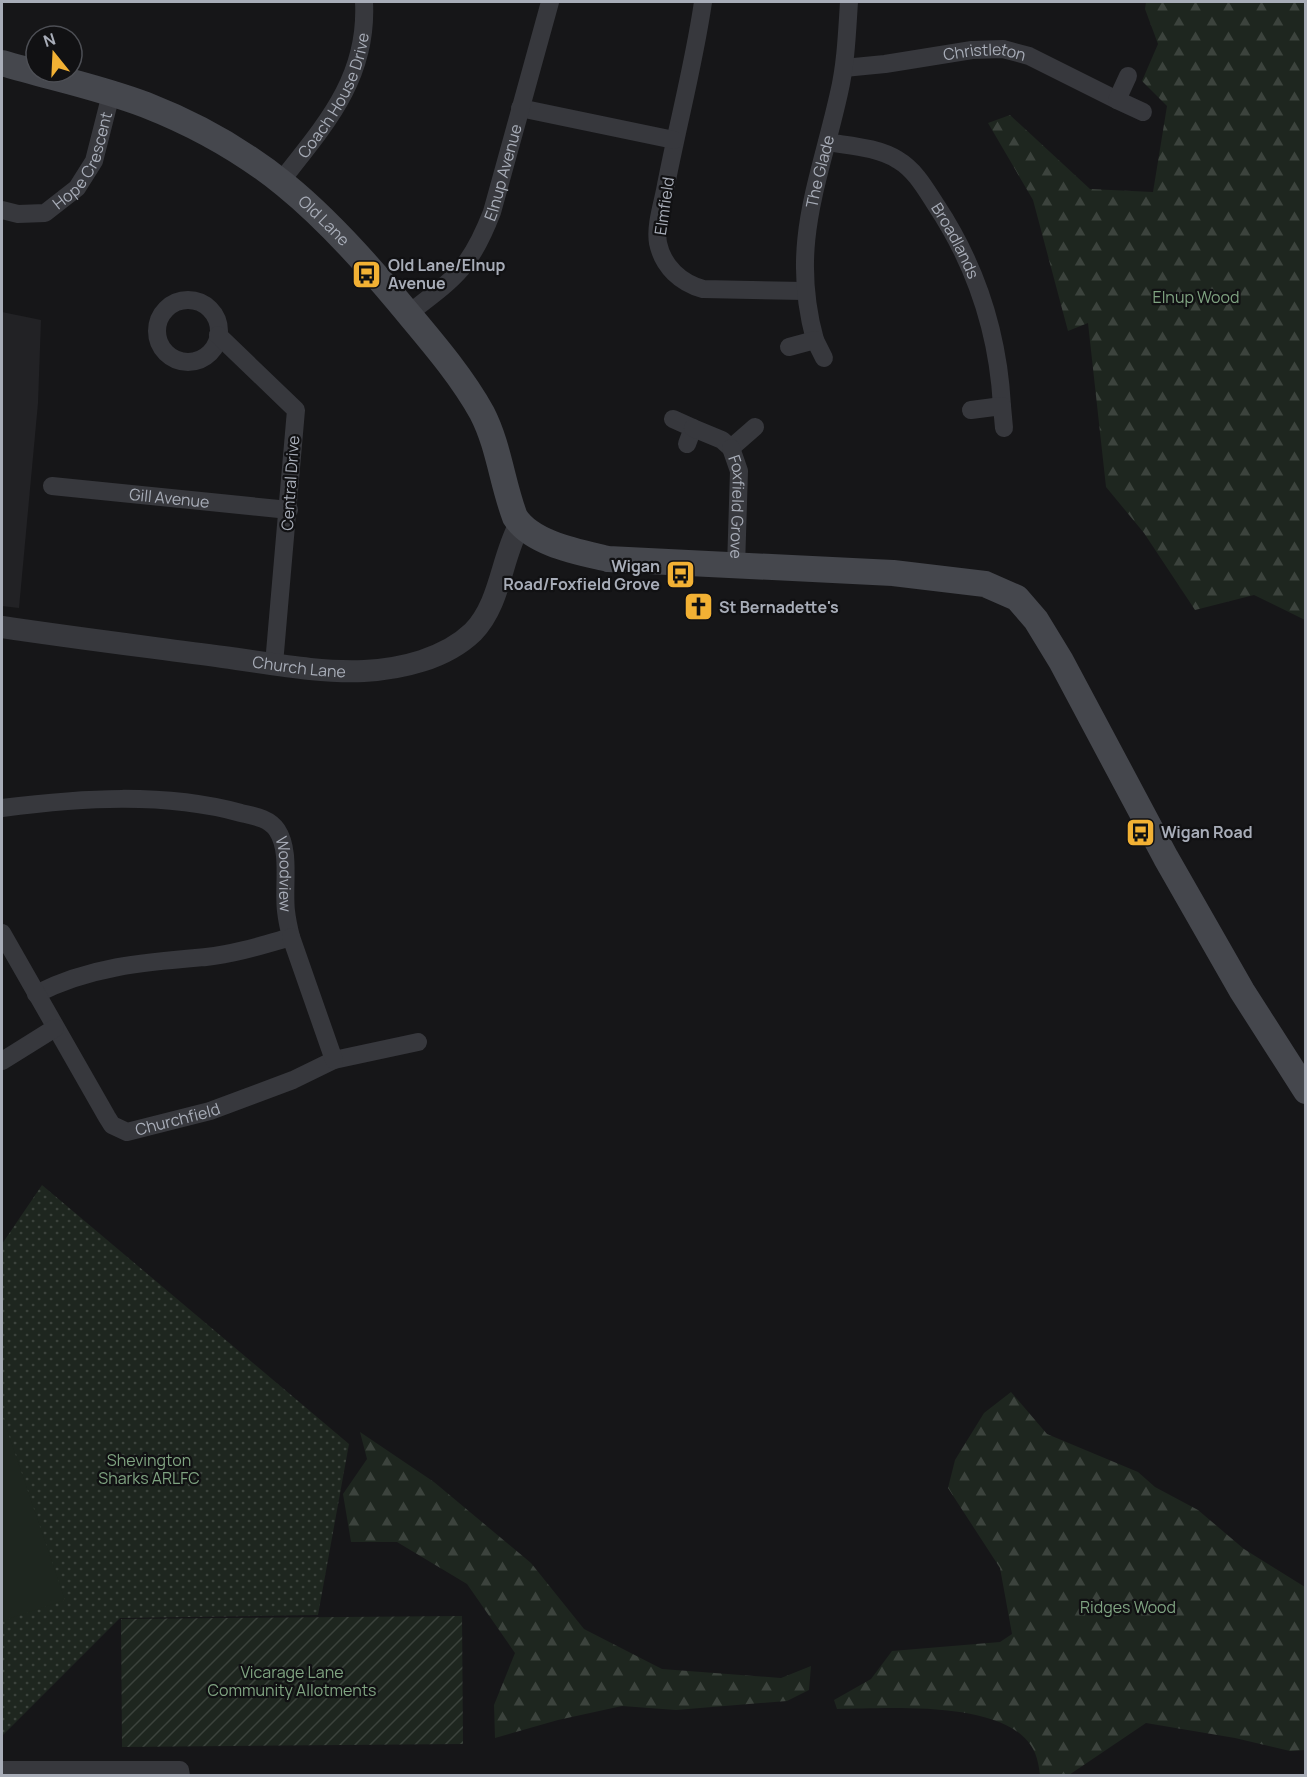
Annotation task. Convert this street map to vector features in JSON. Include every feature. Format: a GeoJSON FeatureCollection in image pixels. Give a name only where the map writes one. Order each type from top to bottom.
{"type":"FeatureCollection","features":[{"type":"Feature","properties":{"kind":"main road","name":"Old Lane"},"geometry":{"type":"LineString","coordinates":[[2,63],[144,104],[197,127],[231,146],[281,180],[330,223],[408,314],[482,414],[499,459],[512,507],[520,524]]}},
{"type":"Feature","properties":{"kind":"main road"},"geometry":{"type":"LineString","coordinates":[[520,524],[538,536],[561,546],[608,559],[736,567],[865,571],[966,581],[1006,592],[1027,608],[1061,661],[1171,868],[1242,991],[1305,1091]]}},
{"type":"Feature","properties":{"kind":"street","name":"Coach House Drive"},"geometry":{"type":"LineString","coordinates":[[281,180],[342,100],[363,39],[364,2]]}},
{"type":"Feature","properties":{"kind":"street","name":"Elnup Avenue"},"geometry":{"type":"LineString","coordinates":[[408,314],[458,275],[479,245],[492,212],[550,2]]}},
{"type":"Feature","properties":{"kind":"street","name":"Elmfield"},"geometry":{"type":"LineString","coordinates":[[703,2],[694,64],[674,140],[657,234],[662,256],[674,274],[693,286],[703,289],[805,291]]}},
{"type":"Feature","properties":{"kind":"street","name":"The Glade"},"geometry":{"type":"LineString","coordinates":[[824,358],[815,340],[805,291],[809,211],[844,68],[849,2]]}},
{"type":"Feature","properties":{"kind":"street","name":"Christleton"},"geometry":{"type":"LineString","coordinates":[[844,68],[972,50],[1003,49],[1029,56],[1143,112]]}},
{"type":"Feature","properties":{"kind":"street"},"geometry":{"type":"LineString","coordinates":[[1117,100],[1128,76]]}},
{"type":"Feature","properties":{"kind":"street","name":"Hope Crescent"},"geometry":{"type":"LineString","coordinates":[[2,210],[18,214],[45,213],[77,188],[94,161],[111,94]]}},
{"type":"Feature","properties":{"kind":"street"},"geometry":{"type":"LineString","coordinates":[[520,108],[674,140]]}},
{"type":"Feature","properties":{"kind":"street","name":"Broadlands"},"geometry":{"type":"LineString","coordinates":[[827,142],[881,152],[897,159],[924,186],[959,242],[980,290],[995,341],[1004,428]]}},
{"type":"Feature","properties":{"kind":"street","name":"Central Drive"},"geometry":{"type":"LineString","coordinates":[[218,334],[296,410],[274,664]]}},
{"type":"Feature","properties":{"kind":"street"},"geometry":{"type":"LineString","coordinates":[[789,347],[815,340]]}},
{"type":"Feature","properties":{"kind":"street"},"geometry":{"type":"LineString","coordinates":[[971,410],[1002,406]]}},
{"type":"Feature","properties":{"kind":"street","name":"Foxfield Grove"},"geometry":{"type":"LineString","coordinates":[[673,419],[690,436],[722,440],[731,448],[739,471],[736,567]]}},
{"type":"Feature","properties":{"kind":"street","name":"Foxfield Grove"},"geometry":{"type":"LineString","coordinates":[[731,448],[756,428]]}},
{"type":"Feature","properties":{"kind":"street","name":"Gill Avenue"},"geometry":{"type":"LineString","coordinates":[[52,486],[289,510]]}},
{"type":"Feature","properties":{"kind":"street","name":"Church Lane"},"geometry":{"type":"LineString","coordinates":[[2,627],[274,664],[365,670],[402,666],[452,648],[474,631],[488,612],[520,524]]}},
{"type":"Feature","properties":{"kind":"street","name":"Woodview"},"geometry":{"type":"LineString","coordinates":[[2,808],[103,798],[158,799],[226,808],[262,818],[275,826],[282,839],[286,912],[291,937],[333,1060]]}},
{"type":"Feature","properties":{"kind":"street","name":"Churchfield"},"geometry":{"type":"LineString","coordinates":[[2,933],[112,1125],[127,1132],[136,1132],[210,1111],[293,1080],[333,1060],[418,1042]]}},
{"type":"Feature","properties":{"kind":"street"},"geometry":{"type":"LineString","coordinates":[[36,994],[69,979],[113,967],[153,960],[207,957],[291,937]]}},
{"type":"Feature","properties":{"kind":"street"},"geometry":{"type":"LineString","coordinates":[[2,1061],[55,1028]]}},
{"type":"Feature","properties":{"kind":"street"},"geometry":{"type":"LineString","coordinates":[[2,1770],[181,1773]]}},
{"type":"Feature","properties":{"kind":"shaded area"},"geometry":{"type":"Polygon","coordinates":[[[2,312],[41,320],[38,403],[19,608],[2,606],[2,312]]]}},
{"type":"Feature","properties":{"kind":"green space","name":"Elnup Wood"},"geometry":{"type":"Polygon","coordinates":[[[1146,2],[1305,2],[1305,620],[1254,595],[1195,610],[1144,533],[1106,487],[1088,323],[1068,331],[1033,200],[988,123],[1010,115],[1090,189],[1153,192],[1167,106],[1142,81],[1158,44],[1145,9],[1146,2]]]}},
{"type":"Feature","properties":{"kind":"green space","name":"Shevington Sharks ARLFC"},"geometry":{"type":"Polygon","coordinates":[[[42,1185],[349,1444],[318,1615],[120,1618],[2,1736],[2,1244],[42,1185]]]}},
{"type":"Feature","properties":{"kind":"green space","name":"Ridges Wood"},"geometry":{"type":"Polygon","coordinates":[[[1011,1392],[1047,1434],[1138,1472],[1155,1487],[1198,1510],[1244,1549],[1305,1587],[1305,1750],[1290,1751],[1235,1738],[1146,1723],[1069,1775],[1040,1775],[1035,1753],[1022,1735],[1001,1723],[975,1715],[946,1710],[837,1709],[834,1700],[871,1679],[892,1651],[1000,1642],[1012,1634],[1000,1568],[948,1488],[955,1460],[984,1413],[1011,1392]]]}},
{"type":"Feature","properties":{"kind":"green space"},"geometry":{"type":"Polygon","coordinates":[[[2,1415],[65,1600],[2,1621],[2,1415]]]}},
{"type":"Feature","properties":{"kind":"green space"},"geometry":{"type":"Polygon","coordinates":[[[360,1432],[434,1482],[531,1563],[584,1629],[662,1669],[781,1678],[811,1666],[809,1690],[787,1701],[676,1710],[622,1706],[558,1720],[495,1738],[494,1705],[515,1653],[467,1584],[397,1542],[351,1542],[343,1494],[367,1459],[360,1432]]]}},
{"type":"Feature","properties":{"kind":"green space","name":"Vicarage Lane Community Allotments"},"geometry":{"type":"Polygon","coordinates":[[[462,1616],[463,1744],[122,1747],[121,1619],[462,1616]]]}},
{"type":"Feature","properties":{"kind":"place","name":"Old Lane/Elnup Avenue"},"geometry":{"type":"Point","coordinates":[367,274]}},
{"type":"Feature","properties":{"kind":"place","name":"Wigan Road/Foxfield Grove"},"geometry":{"type":"Point","coordinates":[681,575]}},
{"type":"Feature","properties":{"kind":"place","name":"St Bernadette's"},"geometry":{"type":"Point","coordinates":[698,607]}},
{"type":"Feature","properties":{"kind":"place","name":"Wigan Road"},"geometry":{"type":"Point","coordinates":[1140,832]}}]}
